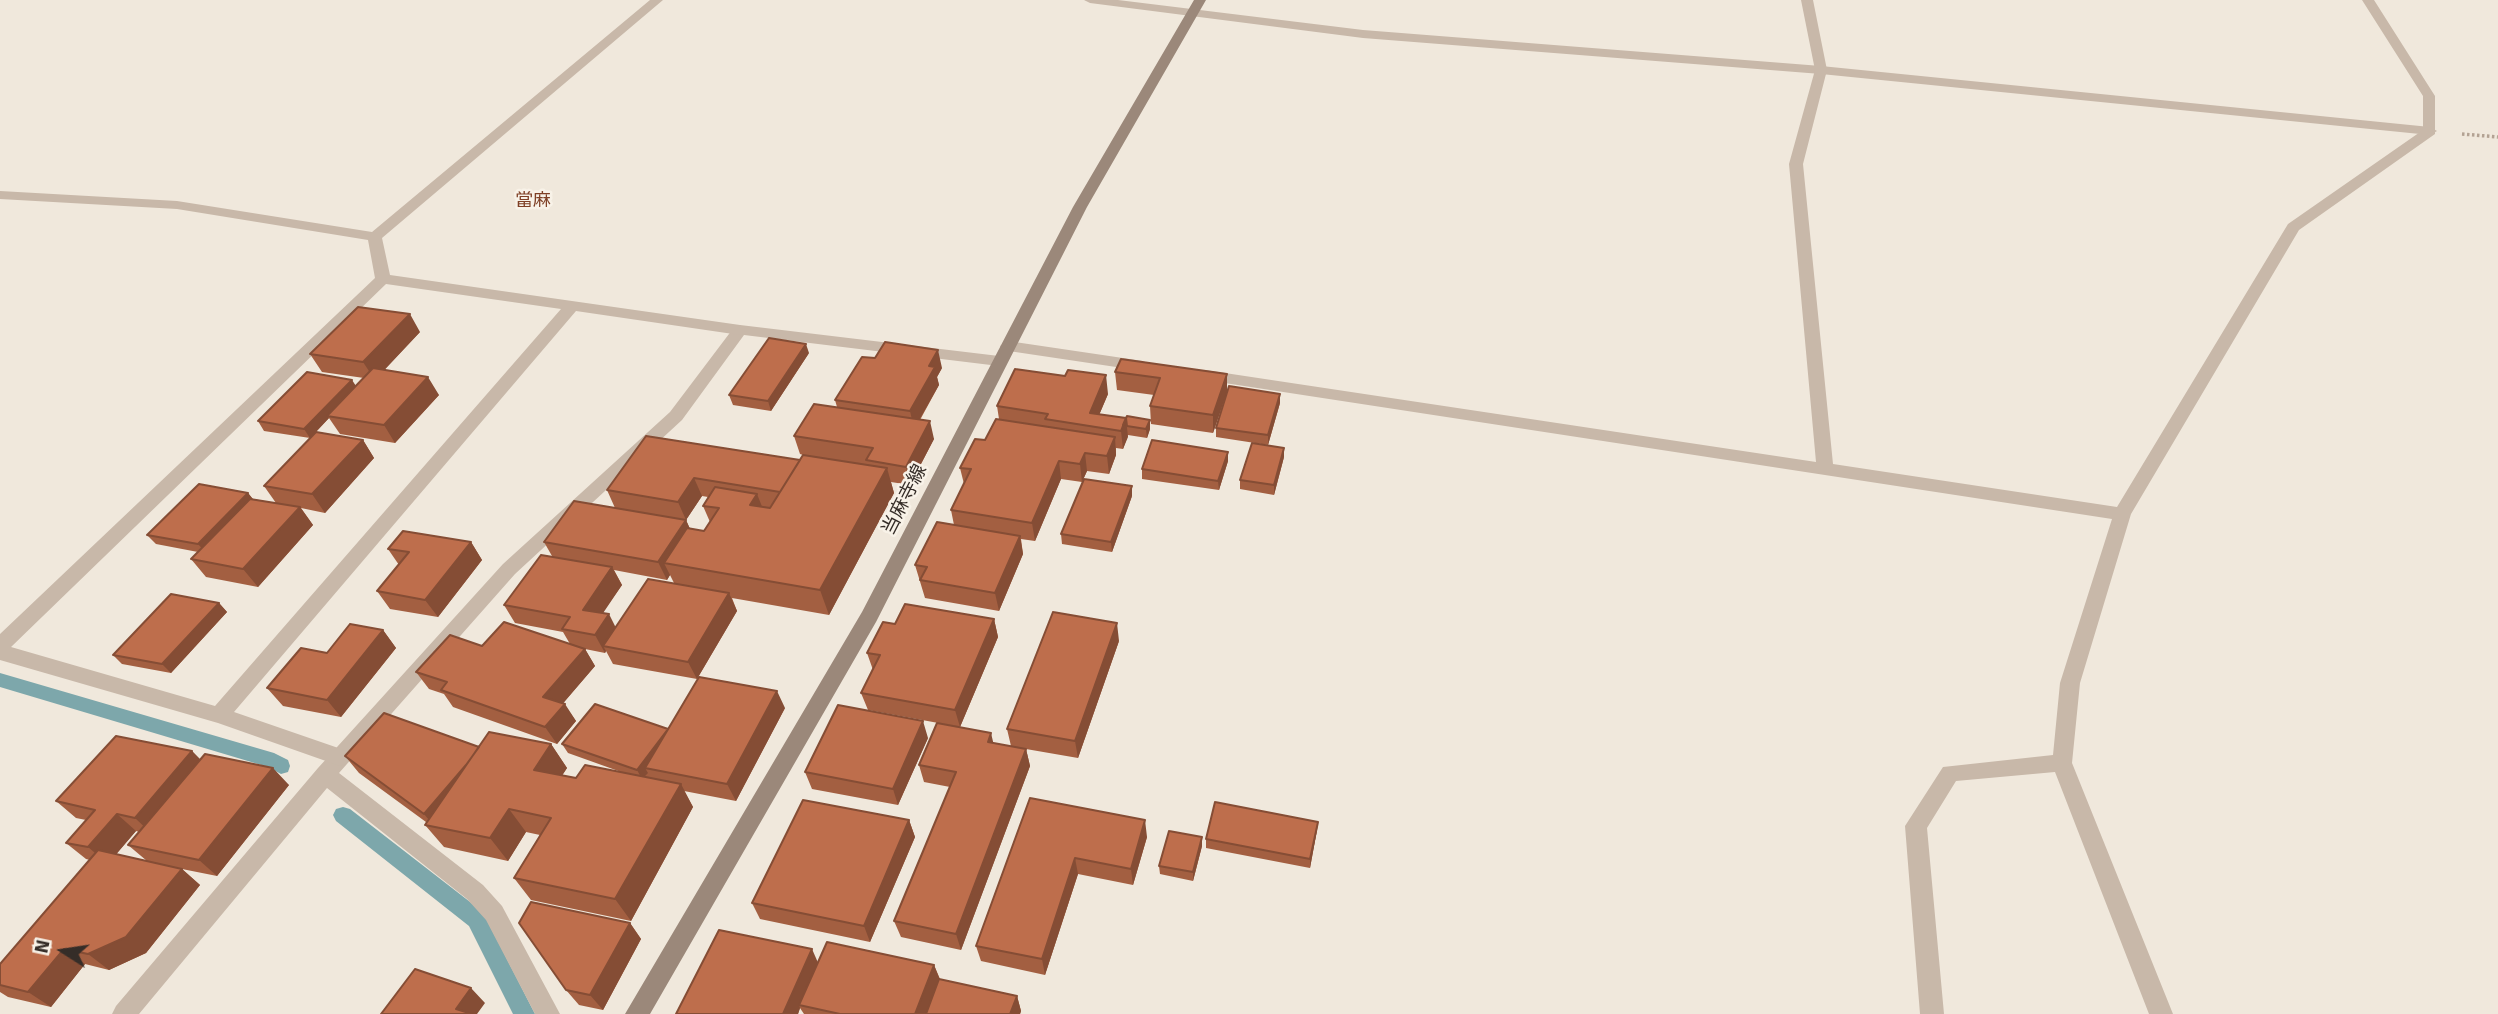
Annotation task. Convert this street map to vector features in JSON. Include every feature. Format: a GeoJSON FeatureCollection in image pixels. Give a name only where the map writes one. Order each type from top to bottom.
{"type":"FeatureCollection","features":[{"type":"Feature","properties":{"kind":"main road","name":"当麻寺線"},"geometry":{"type":"LineString","coordinates":[[637,1014],[869,617],[1080,207],[1197,6]]}},
{"type":"Feature","properties":{"kind":"street"},"geometry":{"type":"LineString","coordinates":[[0,195],[177,205],[375,237],[657,0]]}},
{"type":"Feature","properties":{"kind":"street"},"geometry":{"type":"LineString","coordinates":[[1090,0],[1197,6],[1363,34],[1821,70],[2430,131]]}},
{"type":"Feature","properties":{"kind":"street"},"geometry":{"type":"LineString","coordinates":[[1807,0],[1821,70],[1796,164],[1825,467]]}},
{"type":"Feature","properties":{"kind":"street"},"geometry":{"type":"LineString","coordinates":[[2368,0],[2429,96],[2430,131]]}},
{"type":"Feature","properties":{"kind":"street"},"geometry":{"type":"LineString","coordinates":[[2161,1014],[2062,763],[2070,683],[2122,514],[2293,227],[2430,131]]}},
{"type":"Feature","properties":{"kind":"street"},"geometry":{"type":"LineString","coordinates":[[375,237],[383,279]]}},
{"type":"Feature","properties":{"kind":"street"},"geometry":{"type":"LineString","coordinates":[[383,279],[740,330],[1157,368]]}},
{"type":"Feature","properties":{"kind":"street"},"geometry":{"type":"LineString","coordinates":[[0,646],[383,279]]}},
{"type":"Feature","properties":{"kind":"street"},"geometry":{"type":"LineString","coordinates":[[219,715],[572,306]]}},
{"type":"Feature","properties":{"kind":"street"},"geometry":{"type":"LineString","coordinates":[[124,1014],[325,774],[509,569],[676,416],[740,330]]}},
{"type":"Feature","properties":{"kind":"street"},"geometry":{"type":"LineString","coordinates":[[1185,372],[2122,514]]}},
{"type":"Feature","properties":{"kind":"street"},"geometry":{"type":"LineString","coordinates":[[0,652],[219,715],[340,757]]}},
{"type":"Feature","properties":{"kind":"street"},"geometry":{"type":"LineString","coordinates":[[1932,1014],[1916,826],[1950,773],[2062,763]]}},
{"type":"Feature","properties":{"kind":"street"},"geometry":{"type":"LineString","coordinates":[[325,774],[475,892],[488,906],[548,1014]]}},
{"type":"Feature","properties":{"kind":"building"},"geometry":{"type":"Polygon","coordinates":[[[358,307],[410,314],[363,362],[310,354],[358,307]]]}},
{"type":"Feature","properties":{"kind":"building"},"geometry":{"type":"Polygon","coordinates":[[[769,338],[806,344],[768,401],[729,395],[769,338]]]}},
{"type":"Feature","properties":{"kind":"building"},"geometry":{"type":"Polygon","coordinates":[[[885,342],[938,350],[929,366],[935,367],[910,411],[835,400],[862,357],[875,358],[885,342]]]}},
{"type":"Feature","properties":{"kind":"building"},"geometry":{"type":"Polygon","coordinates":[[[1121,359],[1227,374],[1213,415],[1150,406],[1160,378],[1115,372],[1121,359]]]}},
{"type":"Feature","properties":{"kind":"building"},"geometry":{"type":"Polygon","coordinates":[[[373,368],[428,377],[384,425],[327,416],[373,368]]]}},
{"type":"Feature","properties":{"kind":"building"},"geometry":{"type":"Polygon","coordinates":[[[1015,369],[1065,376],[1068,370],[1106,375],[1090,413],[1126,418],[1121,431],[1045,419],[1048,414],[997,406],[1015,369]]]}},
{"type":"Feature","properties":{"kind":"building"},"geometry":{"type":"Polygon","coordinates":[[[307,372],[352,380],[304,429],[258,421],[307,372]]]}},
{"type":"Feature","properties":{"kind":"building"},"geometry":{"type":"Polygon","coordinates":[[[1229,386],[1280,394],[1268,435],[1216,428],[1229,386]]]}},
{"type":"Feature","properties":{"kind":"building"},"geometry":{"type":"Polygon","coordinates":[[[814,404],[930,421],[906,467],[866,460],[873,448],[794,436],[814,404]]]}},
{"type":"Feature","properties":{"kind":"building"},"geometry":{"type":"Polygon","coordinates":[[[1126,418],[1150,420],[1146,429],[1127,426],[1126,418]]]}},
{"type":"Feature","properties":{"kind":"building"},"geometry":{"type":"Polygon","coordinates":[[[996,419],[1115,437],[1107,456],[1085,453],[1080,464],[1059,461],[1032,523],[951,510],[971,469],[960,468],[975,439],[985,440],[996,419]]]}},
{"type":"Feature","properties":{"kind":"building"},"geometry":{"type":"Polygon","coordinates":[[[316,432],[363,440],[312,494],[264,486],[316,432]]]}},
{"type":"Feature","properties":{"kind":"building"},"geometry":{"type":"Polygon","coordinates":[[[646,436],[800,460],[780,492],[694,478],[678,502],[607,490],[646,436]]]}},
{"type":"Feature","properties":{"kind":"building"},"geometry":{"type":"Polygon","coordinates":[[[1152,440],[1228,452],[1218,481],[1142,469],[1152,440]]]}},
{"type":"Feature","properties":{"kind":"building"},"geometry":{"type":"Polygon","coordinates":[[[1252,443],[1284,448],[1274,485],[1240,480],[1252,443]]]}},
{"type":"Feature","properties":{"kind":"building"},"geometry":{"type":"Polygon","coordinates":[[[803,455],[887,468],[820,590],[664,563],[687,528],[704,531],[719,508],[703,506],[715,487],[757,494],[750,505],[770,508],[803,455]]]}},
{"type":"Feature","properties":{"kind":"building"},"geometry":{"type":"Polygon","coordinates":[[[1084,479],[1132,486],[1111,542],[1061,534],[1084,479]]]}},
{"type":"Feature","properties":{"kind":"building"},"geometry":{"type":"Polygon","coordinates":[[[199,484],[248,493],[198,544],[147,535],[199,484]]]}},
{"type":"Feature","properties":{"kind":"building"},"geometry":{"type":"Polygon","coordinates":[[[250,499],[300,507],[243,569],[191,559],[250,499]]]}},
{"type":"Feature","properties":{"kind":"building"},"geometry":{"type":"Polygon","coordinates":[[[574,501],[686,520],[658,562],[544,542],[574,501]]]}},
{"type":"Feature","properties":{"kind":"building"},"geometry":{"type":"Polygon","coordinates":[[[937,522],[1020,536],[995,593],[920,580],[927,567],[915,565],[937,522]]]}},
{"type":"Feature","properties":{"kind":"building"},"geometry":{"type":"Polygon","coordinates":[[[403,531],[471,542],[425,600],[377,591],[409,552],[388,549],[403,531]]]}},
{"type":"Feature","properties":{"kind":"building"},"geometry":{"type":"Polygon","coordinates":[[[541,555],[612,567],[583,610],[609,614],[595,635],[562,629],[570,617],[504,605],[541,555]]]}},
{"type":"Feature","properties":{"kind":"building"},"geometry":{"type":"Polygon","coordinates":[[[648,579],[729,593],[688,662],[603,646],[648,579]]]}},
{"type":"Feature","properties":{"kind":"building"},"geometry":{"type":"Polygon","coordinates":[[[171,594],[219,603],[162,664],[113,655],[171,594]]]}},
{"type":"Feature","properties":{"kind":"building"},"geometry":{"type":"Polygon","coordinates":[[[905,604],[994,619],[955,710],[861,693],[880,655],[867,653],[883,622],[895,624],[905,604]]]}},
{"type":"Feature","properties":{"kind":"building"},"geometry":{"type":"Polygon","coordinates":[[[1053,612],[1117,623],[1075,741],[1007,729],[1053,612]]]}},
{"type":"Feature","properties":{"kind":"building"},"geometry":{"type":"Polygon","coordinates":[[[504,622],[585,649],[543,697],[565,704],[545,727],[441,690],[447,682],[416,672],[450,635],[482,646],[504,622]]]}},
{"type":"Feature","properties":{"kind":"building"},"geometry":{"type":"Polygon","coordinates":[[[350,624],[383,630],[327,700],[267,688],[301,648],[327,653],[350,624]]]}},
{"type":"Feature","properties":{"kind":"building"},"geometry":{"type":"Polygon","coordinates":[[[699,677],[777,691],[727,784],[645,768],[699,677]]]}},
{"type":"Feature","properties":{"kind":"building"},"geometry":{"type":"Polygon","coordinates":[[[595,704],[668,729],[637,770],[562,744],[595,704]]]}},
{"type":"Feature","properties":{"kind":"building"},"geometry":{"type":"Polygon","coordinates":[[[838,705],[923,721],[893,789],[805,772],[838,705]]]}},
{"type":"Feature","properties":{"kind":"building"},"geometry":{"type":"Polygon","coordinates":[[[384,713],[479,747],[424,814],[345,756],[384,713]]]}},
{"type":"Feature","properties":{"kind":"building"},"geometry":{"type":"Polygon","coordinates":[[[937,723],[991,733],[988,742],[1026,749],[956,934],[894,921],[956,772],[919,765],[937,723]]]}},
{"type":"Feature","properties":{"kind":"building"},"geometry":{"type":"Polygon","coordinates":[[[489,732],[551,744],[534,770],[576,778],[585,765],[681,784],[615,899],[514,878],[551,818],[509,809],[490,838],[425,825],[489,732]]]}},
{"type":"Feature","properties":{"kind":"building"},"geometry":{"type":"Polygon","coordinates":[[[116,736],[192,751],[135,818],[117,814],[88,847],[66,843],[95,810],[56,801],[116,736]]]}},
{"type":"Feature","properties":{"kind":"building"},"geometry":{"type":"Polygon","coordinates":[[[205,754],[273,768],[199,860],[128,845],[205,754]]]}},
{"type":"Feature","properties":{"kind":"building"},"geometry":{"type":"Polygon","coordinates":[[[1030,798],[1145,820],[1131,869],[1075,858],[1042,959],[976,946],[1030,798]]]}},
{"type":"Feature","properties":{"kind":"building"},"geometry":{"type":"Polygon","coordinates":[[[803,800],[909,820],[864,926],[752,903],[803,800]]]}},
{"type":"Feature","properties":{"kind":"building"},"geometry":{"type":"Polygon","coordinates":[[[1215,802],[1318,822],[1310,859],[1206,839],[1215,802]]]}},
{"type":"Feature","properties":{"kind":"building"},"geometry":{"type":"Polygon","coordinates":[[[1169,831],[1202,837],[1193,872],[1159,866],[1169,831]]]}},
{"type":"Feature","properties":{"kind":"building"},"geometry":{"type":"Polygon","coordinates":[[[98,850],[182,869],[126,937],[88,954],[64,949],[28,992],[0,985],[0,964],[98,850]]]}},
{"type":"Feature","properties":{"kind":"building"},"geometry":{"type":"Polygon","coordinates":[[[531,902],[630,923],[590,995],[566,990],[519,923],[531,902]]]}},
{"type":"Feature","properties":{"kind":"building"},"geometry":{"type":"Polygon","coordinates":[[[719,930],[812,949],[783,1014],[676,1014],[719,930]]]}},
{"type":"Feature","properties":{"kind":"building"},"geometry":{"type":"Polygon","coordinates":[[[827,942],[934,965],[915,1014],[840,1014],[799,1005],[827,942]]]}},
{"type":"Feature","properties":{"kind":"building"},"geometry":{"type":"Polygon","coordinates":[[[415,969],[471,988],[456,1009],[472,1014],[381,1014],[415,969]]]}},
{"type":"Feature","properties":{"kind":"building"},"geometry":{"type":"Polygon","coordinates":[[[939,979],[1017,996],[1010,1014],[926,1014],[939,979]]]}},
{"type":"Feature","properties":{"kind":"waterway"},"geometry":{"type":"LineString","coordinates":[[0,680],[274,761],[281,766]]}},
{"type":"Feature","properties":{"kind":"waterway"},"geometry":{"type":"LineString","coordinates":[[343,815],[476,919],[524,1014]]}},
{"type":"Feature","properties":{"kind":"district","name":"當麻"},"geometry":{"type":"Point","coordinates":[533,201]}}]}
